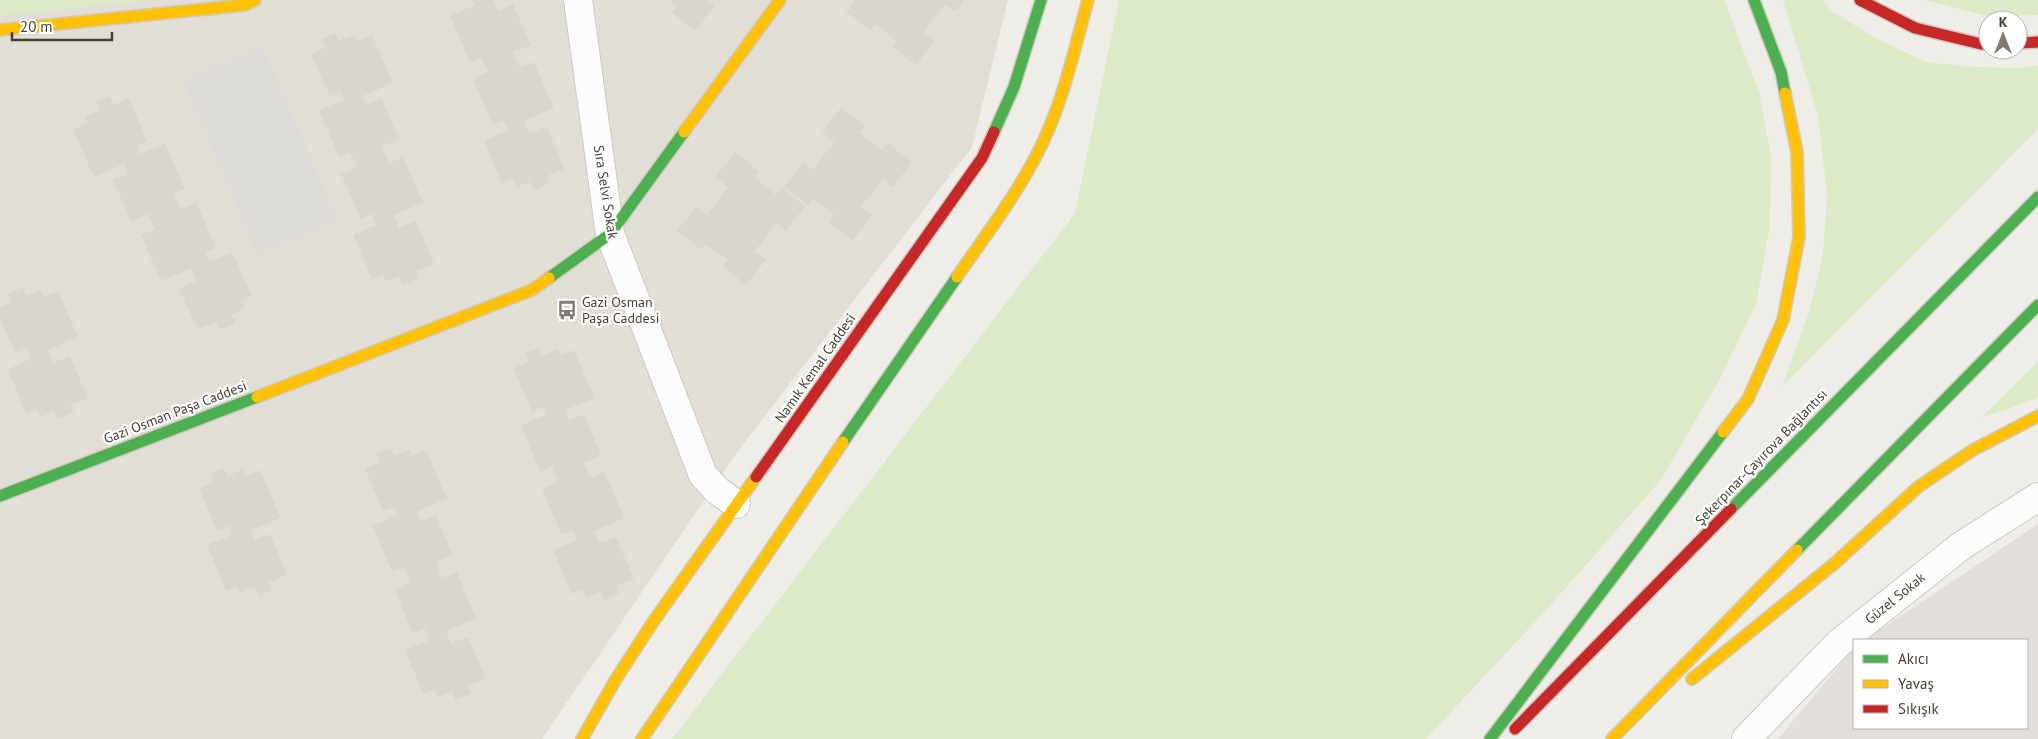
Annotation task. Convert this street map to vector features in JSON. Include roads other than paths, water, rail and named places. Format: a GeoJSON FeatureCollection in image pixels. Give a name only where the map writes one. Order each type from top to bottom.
{"type":"FeatureCollection","features":[{"type":"Feature","properties":{"kind":"main road"},"geometry":{"type":"LineString","coordinates":[[0,30],[245,5],[255,0]]}},
{"type":"Feature","properties":{"kind":"main road","name":"Gazi Osman Paşa Caddesi"},"geometry":{"type":"LineString","coordinates":[[0,496],[532,290],[610,234],[780,0]]}},
{"type":"Feature","properties":{"kind":"main road","name":"Namık Kemal Caddesi"},"geometry":{"type":"LineString","coordinates":[[582,739],[616,679],[653,622],[982,158],[1014,87],[1041,0]]}},
{"type":"Feature","properties":{"kind":"main road"},"geometry":{"type":"LineString","coordinates":[[642,739],[754,571],[1023,181],[1044,141],[1060,98],[1088,0]]}},
{"type":"Feature","properties":{"kind":"main road"},"geometry":{"type":"LineString","coordinates":[[1490,739],[1748,399],[1783,320],[1799,237],[1797,152],[1780,72],[1754,0]]}},
{"type":"Feature","properties":{"kind":"main road"},"geometry":{"type":"LineString","coordinates":[[1860,0],[1915,28],[1978,43]]}},
{"type":"Feature","properties":{"kind":"main road","name":"Şekerpınar-Çayırova Bağlantısı"},"geometry":{"type":"LineString","coordinates":[[1506,739],[2038,197]]}},
{"type":"Feature","properties":{"kind":"main road"},"geometry":{"type":"LineString","coordinates":[[1612,739],[2038,305]]}},
{"type":"Feature","properties":{"kind":"main road"},"geometry":{"type":"LineString","coordinates":[[1684,684],[1835,563],[1918,487],[1973,450],[2038,416]]}},
{"type":"Feature","properties":{"kind":"main road"},"geometry":{"type":"LineString","coordinates":[[1617,739],[1669,697]]}},
{"type":"Feature","properties":{"kind":"street","name":"Sıra Selvi Sokak"},"geometry":{"type":"LineString","coordinates":[[578,0],[610,234],[703,475],[718,491],[736,504]]}},
{"type":"Feature","properties":{"kind":"street","name":"Güzel Sokak"},"geometry":{"type":"LineString","coordinates":[[1746,739],[1839,643],[1960,546],[2038,497]]}},
{"type":"Feature","properties":{"kind":"place","name":"Gazi Osman Paşa Caddesi"},"geometry":{"type":"Point","coordinates":[567,310]}}]}
